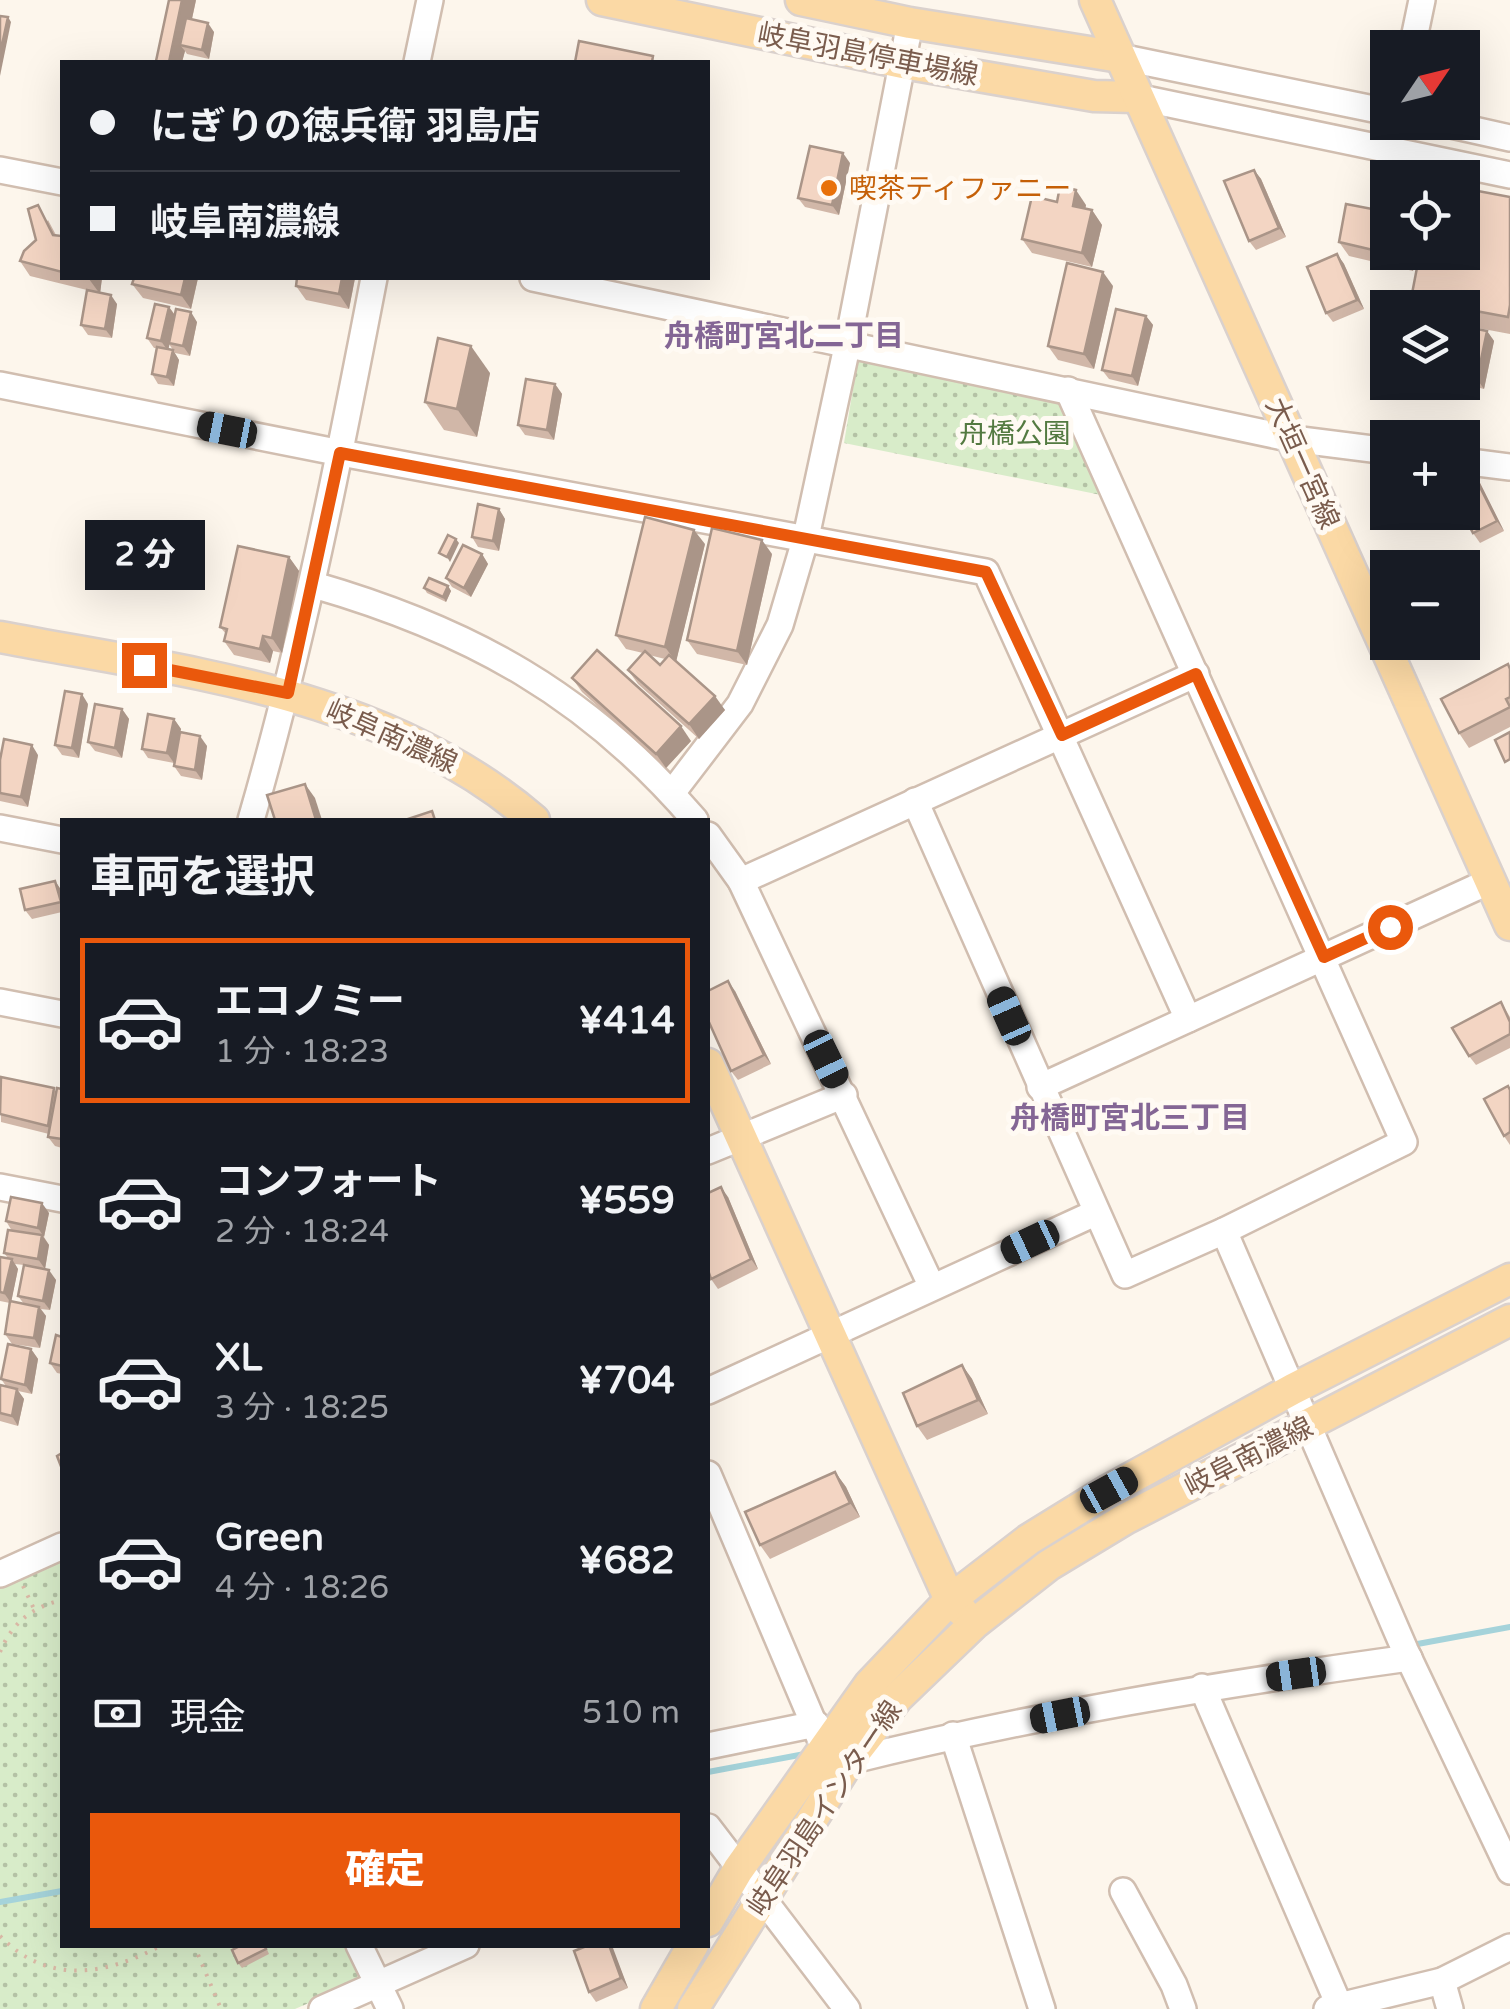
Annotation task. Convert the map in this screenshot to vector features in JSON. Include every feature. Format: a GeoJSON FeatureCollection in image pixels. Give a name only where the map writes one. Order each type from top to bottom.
{"type":"FeatureCollection","features":[{"type":"Feature","properties":{"kind":"main road","name":"岐阜羽島停車場線"},"geometry":{"type":"LineString","coordinates":[[602,0],[903,63],[1094,96],[1136,97]]}},
{"type":"Feature","properties":{"kind":"main road","name":"岐阜羽島停車場線"},"geometry":{"type":"LineString","coordinates":[[800,0],[910,23],[1120,58]]}},
{"type":"Feature","properties":{"kind":"main road","name":"大垣一宮線"},"geometry":{"type":"LineString","coordinates":[[1095,0],[1510,926]]}},
{"type":"Feature","properties":{"kind":"main road","name":"岐阜南濃線"},"geometry":{"type":"LineString","coordinates":[[0,636],[288,693],[429,747],[477,775],[531,818]]}},
{"type":"Feature","properties":{"kind":"main road"},"geometry":{"type":"LineString","coordinates":[[710,1068],[950,1600],[975,1623]]}},
{"type":"Feature","properties":{"kind":"main road","name":"岐阜南濃線"},"geometry":{"type":"LineString","coordinates":[[950,1600],[1044,1530],[1109,1490],[1293,1389],[1510,1279]]}},
{"type":"Feature","properties":{"kind":"main road","name":"岐阜南濃線"},"geometry":{"type":"LineString","coordinates":[[975,1623],[1050,1565],[1125,1519],[1510,1320]]}},
{"type":"Feature","properties":{"kind":"main road","name":"岐阜羽島インター線"},"geometry":{"type":"LineString","coordinates":[[710,1918],[738,1870],[883,1691],[950,1600]]}},
{"type":"Feature","properties":{"kind":"main road","name":"岐阜羽島インター線"},"geometry":{"type":"LineString","coordinates":[[883,1691],[975,1623]]}},
{"type":"Feature","properties":{"kind":"main road","name":"岐阜羽島インター線"},"geometry":{"type":"LineString","coordinates":[[693,2009],[761,1899],[834,1747]]}},
{"type":"Feature","properties":{"kind":"main road"},"geometry":{"type":"LineString","coordinates":[[656,2009],[691,1948]]}},
{"type":"Feature","properties":{"kind":"street"},"geometry":{"type":"LineString","coordinates":[[417,60],[430,0]]}},
{"type":"Feature","properties":{"kind":"street"},"geometry":{"type":"LineString","coordinates":[[1416,30],[1422,0]]}},
{"type":"Feature","properties":{"kind":"street"},"geometry":{"type":"LineString","coordinates":[[672,793],[740,704],[780,624],[806,537],[910,23]]}},
{"type":"Feature","properties":{"kind":"street"},"geometry":{"type":"LineString","coordinates":[[1120,58],[1370,108]]}},
{"type":"Feature","properties":{"kind":"street"},"geometry":{"type":"LineString","coordinates":[[1136,97],[1510,175]]}},
{"type":"Feature","properties":{"kind":"street"},"geometry":{"type":"LineString","coordinates":[[1480,131],[1510,138]]}},
{"type":"Feature","properties":{"kind":"street"},"geometry":{"type":"LineString","coordinates":[[1392,150],[1394,140]]}},
{"type":"Feature","properties":{"kind":"street"},"geometry":{"type":"LineString","coordinates":[[0,170],[60,182]]}},
{"type":"Feature","properties":{"kind":"street"},"geometry":{"type":"LineString","coordinates":[[252,818],[314,585],[374,280]]}},
{"type":"Feature","properties":{"kind":"street"},"geometry":{"type":"LineString","coordinates":[[543,280],[1292,439],[1370,449]]}},
{"type":"Feature","properties":{"kind":"street"},"geometry":{"type":"LineString","coordinates":[[0,384],[340,453],[986,572],[1188,1019]]}},
{"type":"Feature","properties":{"kind":"street"},"geometry":{"type":"LineString","coordinates":[[915,802],[1125,1275],[1404,1142],[1068,390]]}},
{"type":"Feature","properties":{"kind":"street"},"geometry":{"type":"LineString","coordinates":[[1480,463],[1510,467]]}},
{"type":"Feature","properties":{"kind":"street"},"geometry":{"type":"LineString","coordinates":[[314,585],[380,604],[521,669],[573,704],[694,818]]}},
{"type":"Feature","properties":{"kind":"street"},"geometry":{"type":"LineString","coordinates":[[741,881],[1196,674]]}},
{"type":"Feature","properties":{"kind":"street"},"geometry":{"type":"LineString","coordinates":[[0,828],[60,840]]}},
{"type":"Feature","properties":{"kind":"street"},"geometry":{"type":"LineString","coordinates":[[710,838],[741,881],[932,1287]]}},
{"type":"Feature","properties":{"kind":"street"},"geometry":{"type":"LineString","coordinates":[[1040,1087],[1490,882]]}},
{"type":"Feature","properties":{"kind":"street"},"geometry":{"type":"LineString","coordinates":[[0,1002],[60,1014]]}},
{"type":"Feature","properties":{"kind":"street"},"geometry":{"type":"LineString","coordinates":[[710,1150],[844,1094]]}},
{"type":"Feature","properties":{"kind":"street"},"geometry":{"type":"LineString","coordinates":[[0,1187],[60,1199]]}},
{"type":"Feature","properties":{"kind":"street"},"geometry":{"type":"LineString","coordinates":[[710,1384],[1096,1213]]}},
{"type":"Feature","properties":{"kind":"street"},"geometry":{"type":"LineString","coordinates":[[1224,1231],[1407,1654],[1510,1871]]}},
{"type":"Feature","properties":{"kind":"street"},"geometry":{"type":"LineString","coordinates":[[710,1478],[834,1747]]}},
{"type":"Feature","properties":{"kind":"street"},"geometry":{"type":"LineString","coordinates":[[10,1576],[60,1547]]}},
{"type":"Feature","properties":{"kind":"street"},"geometry":{"type":"LineString","coordinates":[[710,1746],[834,1747],[953,1736],[1407,1654]]}},
{"type":"Feature","properties":{"kind":"street"},"geometry":{"type":"LineString","coordinates":[[1202,1688],[1333,2007],[1442,1980],[1510,1948]]}},
{"type":"Feature","properties":{"kind":"street"},"geometry":{"type":"LineString","coordinates":[[953,1736],[1042,2009]]}},
{"type":"Feature","properties":{"kind":"street"},"geometry":{"type":"LineString","coordinates":[[710,1830],[847,2009]]}},
{"type":"Feature","properties":{"kind":"street"},"geometry":{"type":"LineString","coordinates":[[1123,1891],[1183,2009]]}},
{"type":"Feature","properties":{"kind":"street"},"geometry":{"type":"LineString","coordinates":[[360,1948],[390,2009]]}},
{"type":"Feature","properties":{"kind":"street"},"geometry":{"type":"LineString","coordinates":[[322,2009],[459,1948]]}},
{"type":"Feature","properties":{"kind":"street"},"geometry":{"type":"LineString","coordinates":[[1442,1980],[1450,2009]]}},
{"type":"Feature","properties":{"kind":"path"},"geometry":{"type":"LineString","coordinates":[[10,1576],[34,1610]]}},
{"type":"Feature","properties":{"kind":"path"},"geometry":{"type":"LineString","coordinates":[[0,1652],[6,1638],[26,1615],[60,1601]]}},
{"type":"Feature","properties":{"kind":"path"},"geometry":{"type":"LineString","coordinates":[[0,1936],[46,1966],[94,1972],[157,1948]]}},
{"type":"Feature","properties":{"kind":"path"},"geometry":{"type":"LineString","coordinates":[[195,1948],[221,2009]]}},
{"type":"Feature","properties":{"kind":"green space","name":"舟橋公園"},"geometry":{"type":"Polygon","coordinates":[[[858,359],[1060,398],[1101,495],[844,443],[858,359]]]}},
{"type":"Feature","properties":{"kind":"green space"},"geometry":{"type":"Polygon","coordinates":[[[60,1558],[60,1948],[350,1948],[364,1979],[295,2009],[0,2009],[0,1586],[60,1558]]]}},
{"type":"Feature","properties":{"kind":"building"},"geometry":{"type":"Polygon","coordinates":[[[169,0],[182,0],[169,60],[156,60],[169,0]]]}},
{"type":"Feature","properties":{"kind":"building"},"geometry":{"type":"Polygon","coordinates":[[[0,16],[8,17],[0,54],[0,16]]]}},
{"type":"Feature","properties":{"kind":"building"},"geometry":{"type":"Polygon","coordinates":[[[186,18],[208,23],[202,50],[180,45],[186,18]]]}},
{"type":"Feature","properties":{"kind":"building"},"geometry":{"type":"Polygon","coordinates":[[[579,41],[653,56],[652,60],[575,60],[579,41]]]}},
{"type":"Feature","properties":{"kind":"building"},"geometry":{"type":"Polygon","coordinates":[[[810,146],[843,153],[832,205],[798,198],[810,146]]]}},
{"type":"Feature","properties":{"kind":"building"},"geometry":{"type":"Polygon","coordinates":[[[1254,170],[1279,228],[1249,241],[1224,181],[1254,170]]]}},
{"type":"Feature","properties":{"kind":"building"},"geometry":{"type":"Polygon","coordinates":[[[1060,186],[1076,190],[1073,206],[1092,210],[1082,253],[1022,239],[1032,196],[1057,202],[1060,186]]]}},
{"type":"Feature","properties":{"kind":"building"},"geometry":{"type":"Polygon","coordinates":[[[1480,191],[1510,197],[1508,317],[1480,312],[1480,290],[1413,290],[1417,270],[1480,270],[1480,191]]]}},
{"type":"Feature","properties":{"kind":"building"},"geometry":{"type":"Polygon","coordinates":[[[1346,204],[1370,209],[1370,249],[1339,242],[1346,204]]]}},
{"type":"Feature","properties":{"kind":"building"},"geometry":{"type":"Polygon","coordinates":[[[38,205],[53,235],[60,236],[60,271],[20,261],[36,240],[28,209],[38,205]]]}},
{"type":"Feature","properties":{"kind":"building"},"geometry":{"type":"Polygon","coordinates":[[[1337,254],[1357,300],[1326,313],[1307,267],[1337,254]]]}},
{"type":"Feature","properties":{"kind":"building"},"geometry":{"type":"Polygon","coordinates":[[[1067,263],[1103,272],[1084,354],[1048,346],[1067,263]]]}},
{"type":"Feature","properties":{"kind":"building"},"geometry":{"type":"Polygon","coordinates":[[[133,280],[185,280],[181,295],[132,284],[133,280]]]}},
{"type":"Feature","properties":{"kind":"building"},"geometry":{"type":"Polygon","coordinates":[[[297,280],[342,280],[339,294],[296,286],[297,280]]]}},
{"type":"Feature","properties":{"kind":"building"},"geometry":{"type":"Polygon","coordinates":[[[87,290],[111,295],[105,329],[81,325],[87,290]]]}},
{"type":"Feature","properties":{"kind":"building"},"geometry":{"type":"Polygon","coordinates":[[[155,304],[169,307],[161,341],[147,338],[155,304]]]}},
{"type":"Feature","properties":{"kind":"building"},"geometry":{"type":"Polygon","coordinates":[[[176,309],[191,312],[183,346],[169,343],[176,309]]]}},
{"type":"Feature","properties":{"kind":"building"},"geometry":{"type":"Polygon","coordinates":[[[1116,309],[1146,316],[1132,376],[1102,370],[1116,309]]]}},
{"type":"Feature","properties":{"kind":"building"},"geometry":{"type":"Polygon","coordinates":[[[1480,330],[1487,331],[1480,365],[1480,330]]]}},
{"type":"Feature","properties":{"kind":"building"},"geometry":{"type":"Polygon","coordinates":[[[438,338],[471,346],[457,409],[425,402],[438,338]]]}},
{"type":"Feature","properties":{"kind":"building"},"geometry":{"type":"Polygon","coordinates":[[[157,347],[173,350],[167,377],[152,374],[157,347]]]}},
{"type":"Feature","properties":{"kind":"building"},"geometry":{"type":"Polygon","coordinates":[[[526,379],[555,384],[547,430],[518,425],[526,379]]]}},
{"type":"Feature","properties":{"kind":"building"},"geometry":{"type":"Polygon","coordinates":[[[1480,487],[1497,521],[1480,530],[1480,487]]]}},
{"type":"Feature","properties":{"kind":"building"},"geometry":{"type":"Polygon","coordinates":[[[478,504],[499,509],[493,541],[472,537],[478,504]]]}},
{"type":"Feature","properties":{"kind":"building"},"geometry":{"type":"Polygon","coordinates":[[[645,517],[694,530],[665,647],[616,635],[645,517]]]}},
{"type":"Feature","properties":{"kind":"building"},"geometry":{"type":"Polygon","coordinates":[[[712,528],[762,540],[737,651],[687,640],[712,528]]]}},
{"type":"Feature","properties":{"kind":"building"},"geometry":{"type":"Polygon","coordinates":[[[448,535],[456,539],[447,557],[439,553],[448,535]]]}},
{"type":"Feature","properties":{"kind":"building"},"geometry":{"type":"Polygon","coordinates":[[[463,545],[482,554],[464,588],[446,578],[463,545]]]}},
{"type":"Feature","properties":{"kind":"building"},"geometry":{"type":"Polygon","coordinates":[[[238,546],[289,557],[272,638],[263,636],[260,649],[224,641],[227,629],[220,627],[238,546]]]}},
{"type":"Feature","properties":{"kind":"building"},"geometry":{"type":"Polygon","coordinates":[[[429,578],[448,586],[443,597],[424,588],[429,578]]]}},
{"type":"Feature","properties":{"kind":"building"},"geometry":{"type":"Polygon","coordinates":[[[597,650],[681,726],[656,754],[572,678],[597,650]]]}},
{"type":"Feature","properties":{"kind":"building"},"geometry":{"type":"Polygon","coordinates":[[[645,651],[660,665],[669,655],[715,696],[689,724],[628,670],[645,651]]]}},
{"type":"Feature","properties":{"kind":"building"},"geometry":{"type":"Polygon","coordinates":[[[1508,664],[1510,697],[1506,699],[1510,707],[1459,733],[1441,699],[1508,664]]]}},
{"type":"Feature","properties":{"kind":"building"},"geometry":{"type":"Polygon","coordinates":[[[65,691],[82,694],[72,748],[55,745],[65,691]]]}},
{"type":"Feature","properties":{"kind":"building"},"geometry":{"type":"Polygon","coordinates":[[[95,704],[122,709],[115,748],[88,742],[95,704]]]}},
{"type":"Feature","properties":{"kind":"building"},"geometry":{"type":"Polygon","coordinates":[[[148,714],[174,719],[167,753],[142,749],[148,714]]]}},
{"type":"Feature","properties":{"kind":"building"},"geometry":{"type":"Polygon","coordinates":[[[180,732],[200,736],[195,770],[174,766],[180,732]]]}},
{"type":"Feature","properties":{"kind":"building"},"geometry":{"type":"Polygon","coordinates":[[[1510,732],[1510,759],[1505,762],[1495,740],[1510,732]]]}},
{"type":"Feature","properties":{"kind":"building"},"geometry":{"type":"Polygon","coordinates":[[[4,739],[32,745],[21,797],[0,793],[4,739]]]}},
{"type":"Feature","properties":{"kind":"building"},"geometry":{"type":"Polygon","coordinates":[[[305,784],[315,818],[274,818],[267,795],[305,784]]]}},
{"type":"Feature","properties":{"kind":"building"},"geometry":{"type":"Polygon","coordinates":[[[432,811],[434,818],[411,818],[432,811]]]}},
{"type":"Feature","properties":{"kind":"building"},"geometry":{"type":"Polygon","coordinates":[[[55,881],[60,902],[25,910],[20,889],[55,881]]]}},
{"type":"Feature","properties":{"kind":"building"},"geometry":{"type":"Polygon","coordinates":[[[728,981],[764,1055],[731,1071],[710,1024],[710,990],[728,981]]]}},
{"type":"Feature","properties":{"kind":"building"},"geometry":{"type":"Polygon","coordinates":[[[1501,1002],[1510,1022],[1510,1034],[1469,1056],[1452,1028],[1501,1002]]]}},
{"type":"Feature","properties":{"kind":"building"},"geometry":{"type":"Polygon","coordinates":[[[1,1077],[54,1088],[48,1126],[0,1114],[1,1077]]]}},
{"type":"Feature","properties":{"kind":"building"},"geometry":{"type":"Polygon","coordinates":[[[1508,1086],[1510,1132],[1504,1136],[1484,1099],[1508,1086]]]}},
{"type":"Feature","properties":{"kind":"building"},"geometry":{"type":"Polygon","coordinates":[[[57,1088],[60,1089],[60,1139],[48,1137],[57,1088]]]}},
{"type":"Feature","properties":{"kind":"building"},"geometry":{"type":"Polygon","coordinates":[[[721,1187],[751,1259],[711,1279],[710,1276],[710,1192],[721,1187]]]}},
{"type":"Feature","properties":{"kind":"building"},"geometry":{"type":"Polygon","coordinates":[[[11,1197],[42,1203],[38,1228],[6,1221],[11,1197]]]}},
{"type":"Feature","properties":{"kind":"building"},"geometry":{"type":"Polygon","coordinates":[[[8,1230],[42,1235],[38,1259],[4,1253],[8,1230]]]}},
{"type":"Feature","properties":{"kind":"building"},"geometry":{"type":"Polygon","coordinates":[[[0,1257],[12,1259],[4,1293],[0,1292],[0,1257]]]}},
{"type":"Feature","properties":{"kind":"building"},"geometry":{"type":"Polygon","coordinates":[[[24,1265],[49,1270],[43,1301],[18,1296],[24,1265]]]}},
{"type":"Feature","properties":{"kind":"building"},"geometry":{"type":"Polygon","coordinates":[[[10,1301],[39,1307],[34,1338],[5,1334],[10,1301]]]}},
{"type":"Feature","properties":{"kind":"building"},"geometry":{"type":"Polygon","coordinates":[[[56,1335],[60,1336],[60,1366],[50,1363],[56,1335]]]}},
{"type":"Feature","properties":{"kind":"building"},"geometry":{"type":"Polygon","coordinates":[[[8,1344],[31,1349],[25,1385],[1,1379],[8,1344]]]}},
{"type":"Feature","properties":{"kind":"building"},"geometry":{"type":"Polygon","coordinates":[[[962,1365],[978,1400],[917,1426],[903,1393],[962,1365]]]}},
{"type":"Feature","properties":{"kind":"building"},"geometry":{"type":"Polygon","coordinates":[[[0,1385],[17,1389],[12,1416],[0,1413],[0,1385]]]}},
{"type":"Feature","properties":{"kind":"building"},"geometry":{"type":"Polygon","coordinates":[[[835,1472],[850,1503],[760,1545],[745,1512],[835,1472]]]}},
{"type":"Feature","properties":{"kind":"building"},"geometry":{"type":"Polygon","coordinates":[[[236,1948],[266,1949],[238,1963],[232,1950],[236,1948]]]}},
{"type":"Feature","properties":{"kind":"building"},"geometry":{"type":"Polygon","coordinates":[[[610,1948],[621,1978],[589,1992],[574,1951],[610,1948]]]}},
{"type":"Feature","properties":{"kind":"waterway"},"geometry":{"type":"LineString","coordinates":[[1412,1645],[1510,1627]]}},
{"type":"Feature","properties":{"kind":"waterway"},"geometry":{"type":"LineString","coordinates":[[710,1772],[810,1753]]}},
{"type":"Feature","properties":{"kind":"waterway"},"geometry":{"type":"LineString","coordinates":[[0,1902],[60,1891]]}},
{"type":"Feature","properties":{"kind":"place","name":"喫茶ティファニー"},"geometry":{"type":"Point","coordinates":[829,188]}},
{"type":"Feature","properties":{"kind":"district","name":"舟橋町宮北二丁目"},"geometry":{"type":"Point","coordinates":[784,336]}},
{"type":"Feature","properties":{"kind":"district","name":"舟橋町宮北三丁目"},"geometry":{"type":"Point","coordinates":[1130,1118]}},
{"type":"Feature","properties":{"kind":"route"},"geometry":{"type":"LineString","coordinates":[[144,665],[288,693],[340,453],[986,572],[1062,735],[1196,674],[1324,957],[1390,927]]}}]}
